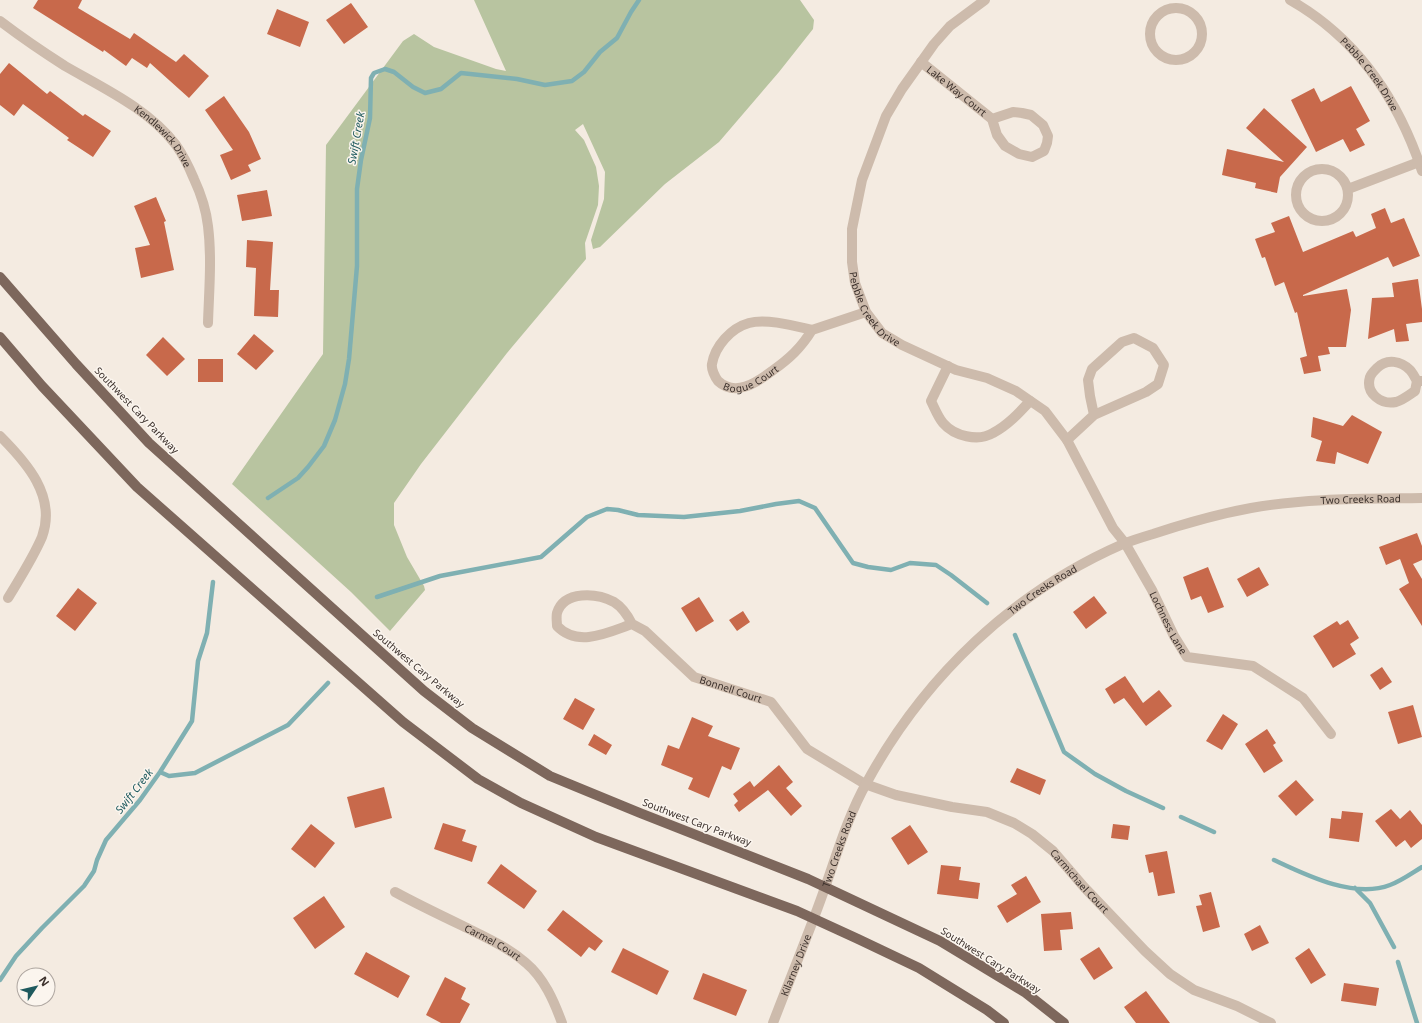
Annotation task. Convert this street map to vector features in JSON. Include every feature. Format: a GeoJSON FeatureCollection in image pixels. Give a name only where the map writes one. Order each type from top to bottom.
{"type":"FeatureCollection","features":[{"type":"Feature","properties":{"kind":"main road","name":"Southwest Cary Parkway"},"geometry":{"type":"LineString","coordinates":[[0,277],[76,364],[149,444],[424,691],[472,728],[550,776],[640,813],[808,878],[940,941],[1026,993],[1064,1023]]}},
{"type":"Feature","properties":{"kind":"main road"},"geometry":{"type":"LineString","coordinates":[[0,337],[42,386],[137,487],[403,722],[478,779],[521,803],[596,838],[813,918],[919,968],[987,1010],[1004,1023]]}},
{"type":"Feature","properties":{"kind":"street","name":"Pebble Creek Drive"},"geometry":{"type":"LineString","coordinates":[[985,0],[950,26],[934,44],[902,89],[886,116],[862,180],[852,229],[852,262],[855,283],[866,312],[882,333],[902,345],[956,370],[987,378],[1016,391],[1044,411],[1067,440],[1113,528],[1125,543]]}},
{"type":"Feature","properties":{"kind":"street","name":"Pebble Creek Drive"},"geometry":{"type":"LineString","coordinates":[[1290,0],[1332,28],[1364,60],[1392,102],[1405,128],[1420,166]]}},
{"type":"Feature","properties":{"kind":"street"},"geometry":{"type":"LineString","coordinates":[[1181,4],[1195,16],[1202,31],[1202,39],[1194,53],[1187,57],[1171,59],[1162,56],[1156,50],[1151,42],[1150,33],[1152,24],[1156,17],[1163,11],[1181,4]]}},
{"type":"Feature","properties":{"kind":"street","name":"Kendlewick Drive"},"geometry":{"type":"LineString","coordinates":[[0,22],[65,65],[122,99],[155,123],[175,144],[189,166],[197,185],[204,205],[208,225],[210,246],[208,323]]}},
{"type":"Feature","properties":{"kind":"street","name":"Lake Way Court"},"geometry":{"type":"LineString","coordinates":[[921,62],[992,119],[997,135],[1005,146],[1019,154],[1032,157],[1044,150],[1048,136],[1043,125],[1031,115],[1013,112],[992,119]]}},
{"type":"Feature","properties":{"kind":"street"},"geometry":{"type":"LineString","coordinates":[[1348,189],[1420,166]]}},
{"type":"Feature","properties":{"kind":"street"},"geometry":{"type":"LineString","coordinates":[[1322,168],[1339,174],[1345,181],[1348,189],[1348,198],[1344,209],[1335,218],[1327,221],[1319,221],[1308,216],[1299,207],[1296,200],[1296,190],[1302,178],[1313,170],[1322,168]]}},
{"type":"Feature","properties":{"kind":"street"},"geometry":{"type":"LineString","coordinates":[[812,330],[866,312]]}},
{"type":"Feature","properties":{"kind":"street","name":"Bogue Court"},"geometry":{"type":"LineString","coordinates":[[762,322],[789,324],[812,330],[804,344],[789,358],[757,382],[733,389],[722,385],[715,378],[712,366],[715,354],[720,344],[729,334],[738,328],[749,323],[762,322]]}},
{"type":"Feature","properties":{"kind":"street"},"geometry":{"type":"LineString","coordinates":[[1067,440],[1094,415],[1146,392],[1158,384],[1164,365],[1153,348],[1134,338],[1122,342],[1092,369],[1088,380],[1094,415]]}},
{"type":"Feature","properties":{"kind":"street"},"geometry":{"type":"LineString","coordinates":[[1390,361],[1402,364],[1412,371],[1419,381],[1415,392],[1398,402],[1382,402],[1373,395],[1369,388],[1370,377],[1374,370],[1381,364],[1390,361]]}},
{"type":"Feature","properties":{"kind":"street"},"geometry":{"type":"LineString","coordinates":[[948,366],[931,402],[936,413],[944,424],[961,435],[975,438],[992,434],[1009,422],[1030,401]]}},
{"type":"Feature","properties":{"kind":"street"},"geometry":{"type":"LineString","coordinates":[[0,436],[18,454],[31,472],[39,486],[45,504],[45,520],[42,535],[33,556],[8,598]]}},
{"type":"Feature","properties":{"kind":"street","name":"Two Creeks Road"},"geometry":{"type":"LineString","coordinates":[[818,907],[846,827],[865,784],[907,718],[930,688],[964,651],[1003,617],[1041,589],[1087,561],[1125,543],[1187,522],[1254,507],[1305,501],[1422,498]]}},
{"type":"Feature","properties":{"kind":"street","name":"Lochness Lane"},"geometry":{"type":"LineString","coordinates":[[1125,543],[1152,590],[1174,636],[1187,656],[1253,666],[1304,698],[1331,734]]}},
{"type":"Feature","properties":{"kind":"street","name":"Bonnell Court"},"geometry":{"type":"LineString","coordinates":[[632,624],[593,637],[581,638],[563,632],[557,626],[557,614],[565,601],[579,596],[592,595],[615,603],[627,615],[632,624],[645,631],[694,677],[771,702],[807,749],[865,784]]}},
{"type":"Feature","properties":{"kind":"street","name":"Carmichael Court"},"geometry":{"type":"LineString","coordinates":[[865,784],[896,795],[952,807],[987,812],[1014,823],[1032,834],[1053,851],[1084,887],[1145,951],[1170,974],[1194,990],[1237,1006],[1271,1023]]}},
{"type":"Feature","properties":{"kind":"street","name":"Carmel Court"},"geometry":{"type":"LineString","coordinates":[[395,892],[493,941],[511,951],[527,963],[548,991],[561,1023]]}},
{"type":"Feature","properties":{"kind":"street","name":"Kilarney Drive"},"geometry":{"type":"LineString","coordinates":[[774,1023],[818,907]]}},
{"type":"Feature","properties":{"kind":"street"},"geometry":{"type":"LineString","coordinates":[[561,1023],[568,1023]]}},
{"type":"Feature","properties":{"kind":"green space"},"geometry":{"type":"Polygon","coordinates":[[[474,0],[800,0],[814,20],[813,29],[779,72],[719,142],[665,184],[600,247],[593,249],[591,240],[604,199],[605,172],[583,124],[575,130],[584,140],[596,167],[599,186],[598,205],[585,243],[586,259],[507,353],[421,464],[394,503],[394,525],[407,557],[425,590],[390,631],[351,592],[232,484],[323,354],[326,145],[403,41],[414,34],[434,47],[496,69],[506,71],[474,0]]]}},
{"type":"Feature","properties":{"kind":"building"},"geometry":{"type":"Polygon","coordinates":[[[38,0],[82,0],[78,8],[130,39],[134,33],[176,62],[184,54],[209,76],[189,98],[150,63],[147,68],[132,58],[126,66],[104,50],[103,52],[33,8],[38,0]]]}},
{"type":"Feature","properties":{"kind":"building"},"geometry":{"type":"Polygon","coordinates":[[[351,3],[368,27],[344,44],[326,20],[351,3]]]}},
{"type":"Feature","properties":{"kind":"building"},"geometry":{"type":"Polygon","coordinates":[[[277,9],[309,22],[300,47],[267,34],[277,9]]]}},
{"type":"Feature","properties":{"kind":"building"},"geometry":{"type":"Polygon","coordinates":[[[9,63],[47,94],[50,91],[83,116],[85,114],[111,131],[93,157],[67,140],[69,138],[23,104],[14,116],[0,105],[0,74],[9,63]]]}},
{"type":"Feature","properties":{"kind":"building"},"geometry":{"type":"Polygon","coordinates":[[[1351,86],[1370,121],[1356,129],[1365,145],[1350,152],[1343,139],[1316,152],[1291,100],[1314,88],[1321,102],[1351,86]]]}},
{"type":"Feature","properties":{"kind":"building"},"geometry":{"type":"Polygon","coordinates":[[[224,96],[249,132],[261,159],[248,165],[251,171],[231,180],[220,155],[233,150],[205,110],[224,96]]]}},
{"type":"Feature","properties":{"kind":"building"},"geometry":{"type":"Polygon","coordinates":[[[1264,108],[1307,147],[1280,177],[1277,193],[1255,188],[1256,183],[1222,175],[1227,149],[1284,162],[1246,128],[1264,108]]]}},
{"type":"Feature","properties":{"kind":"building"},"geometry":{"type":"Polygon","coordinates":[[[267,190],[272,216],[242,221],[237,195],[267,190]]]}},
{"type":"Feature","properties":{"kind":"building"},"geometry":{"type":"Polygon","coordinates":[[[156,197],[166,221],[164,222],[174,270],[141,278],[135,248],[150,245],[134,206],[156,197]]]}},
{"type":"Feature","properties":{"kind":"building"},"geometry":{"type":"Polygon","coordinates":[[[1385,208],[1391,223],[1404,218],[1420,256],[1393,267],[1388,257],[1303,295],[1347,289],[1351,310],[1346,347],[1328,347],[1330,354],[1318,356],[1321,371],[1304,374],[1300,358],[1307,356],[1297,312],[1295,313],[1284,282],[1275,286],[1265,257],[1262,258],[1255,239],[1275,232],[1271,223],[1289,216],[1303,252],[1353,231],[1356,237],[1376,228],[1371,214],[1385,208]]]}},
{"type":"Feature","properties":{"kind":"building"},"geometry":{"type":"Polygon","coordinates":[[[247,240],[273,242],[270,290],[279,290],[278,317],[254,316],[256,268],[246,267],[247,240]]]}},
{"type":"Feature","properties":{"kind":"building"},"geometry":{"type":"Polygon","coordinates":[[[1418,279],[1422,309],[1422,322],[1406,324],[1409,341],[1396,342],[1394,329],[1368,339],[1372,298],[1394,297],[1392,283],[1418,279]]]}},
{"type":"Feature","properties":{"kind":"building"},"geometry":{"type":"Polygon","coordinates":[[[254,334],[274,351],[256,370],[237,354],[254,334]]]}},
{"type":"Feature","properties":{"kind":"building"},"geometry":{"type":"Polygon","coordinates":[[[163,337],[185,359],[167,376],[146,355],[163,337]]]}},
{"type":"Feature","properties":{"kind":"building"},"geometry":{"type":"Polygon","coordinates":[[[198,359],[223,359],[223,382],[198,382],[198,359]]]}},
{"type":"Feature","properties":{"kind":"building"},"geometry":{"type":"Polygon","coordinates":[[[1352,415],[1382,432],[1368,464],[1337,452],[1335,464],[1316,461],[1322,441],[1311,437],[1313,417],[1343,426],[1352,415]]]}},
{"type":"Feature","properties":{"kind":"building"},"geometry":{"type":"Polygon","coordinates":[[[1417,533],[1422,546],[1422,560],[1413,564],[1422,579],[1422,626],[1399,589],[1409,583],[1400,559],[1386,565],[1379,547],[1417,533]]]}},
{"type":"Feature","properties":{"kind":"building"},"geometry":{"type":"Polygon","coordinates":[[[1208,567],[1224,607],[1208,613],[1201,596],[1191,600],[1183,577],[1208,567]]]}},
{"type":"Feature","properties":{"kind":"building"},"geometry":{"type":"Polygon","coordinates":[[[1259,567],[1269,585],[1247,597],[1237,579],[1259,567]]]}},
{"type":"Feature","properties":{"kind":"building"},"geometry":{"type":"Polygon","coordinates":[[[78,588],[97,603],[75,631],[56,616],[78,588]]]}},
{"type":"Feature","properties":{"kind":"building"},"geometry":{"type":"Polygon","coordinates":[[[1094,596],[1107,613],[1086,629],[1073,612],[1094,596]]]}},
{"type":"Feature","properties":{"kind":"building"},"geometry":{"type":"Polygon","coordinates":[[[699,597],[714,621],[696,632],[681,608],[699,597]]]}},
{"type":"Feature","properties":{"kind":"building"},"geometry":{"type":"Polygon","coordinates":[[[743,611],[750,622],[737,631],[729,620],[743,611]]]}},
{"type":"Feature","properties":{"kind":"building"},"geometry":{"type":"Polygon","coordinates":[[[1348,620],[1359,638],[1350,644],[1356,654],[1333,668],[1313,636],[1337,621],[1340,625],[1348,620]]]}},
{"type":"Feature","properties":{"kind":"building"},"geometry":{"type":"Polygon","coordinates":[[[1382,667],[1392,682],[1380,690],[1370,675],[1382,667]]]}},
{"type":"Feature","properties":{"kind":"building"},"geometry":{"type":"Polygon","coordinates":[[[1125,676],[1143,703],[1159,690],[1172,706],[1146,726],[1124,698],[1114,704],[1105,689],[1125,676]]]}},
{"type":"Feature","properties":{"kind":"building"},"geometry":{"type":"Polygon","coordinates":[[[575,698],[595,709],[583,730],[563,719],[575,698]]]}},
{"type":"Feature","properties":{"kind":"building"},"geometry":{"type":"Polygon","coordinates":[[[1413,705],[1422,737],[1398,744],[1388,712],[1413,705]]]}},
{"type":"Feature","properties":{"kind":"building"},"geometry":{"type":"Polygon","coordinates":[[[1223,714],[1238,724],[1222,750],[1206,741],[1223,714]]]}},
{"type":"Feature","properties":{"kind":"building"},"geometry":{"type":"Polygon","coordinates":[[[692,717],[713,726],[708,736],[740,748],[731,770],[722,766],[709,798],[688,789],[693,778],[661,765],[668,745],[679,749],[692,717]]]}},
{"type":"Feature","properties":{"kind":"building"},"geometry":{"type":"Polygon","coordinates":[[[1267,729],[1276,743],[1273,745],[1283,761],[1264,773],[1245,744],[1267,729]]]}},
{"type":"Feature","properties":{"kind":"building"},"geometry":{"type":"Polygon","coordinates":[[[594,734],[612,745],[606,755],[588,745],[594,734]]]}},
{"type":"Feature","properties":{"kind":"building"},"geometry":{"type":"Polygon","coordinates":[[[779,765],[793,782],[786,788],[802,806],[791,816],[768,790],[739,812],[734,805],[738,801],[733,794],[750,781],[754,787],[779,765]]]}},
{"type":"Feature","properties":{"kind":"building"},"geometry":{"type":"Polygon","coordinates":[[[1017,768],[1046,780],[1040,795],[1010,782],[1017,768]]]}},
{"type":"Feature","properties":{"kind":"building"},"geometry":{"type":"Polygon","coordinates":[[[1296,780],[1314,800],[1296,816],[1278,796],[1296,780]]]}},
{"type":"Feature","properties":{"kind":"building"},"geometry":{"type":"Polygon","coordinates":[[[384,787],[392,818],[355,828],[347,797],[384,787]]]}},
{"type":"Feature","properties":{"kind":"building"},"geometry":{"type":"Polygon","coordinates":[[[1391,809],[1400,819],[1410,810],[1422,825],[1422,839],[1411,848],[1405,840],[1396,847],[1375,821],[1391,809]]]}},
{"type":"Feature","properties":{"kind":"building"},"geometry":{"type":"Polygon","coordinates":[[[1342,811],[1363,813],[1359,842],[1329,838],[1331,818],[1341,819],[1342,811]]]}},
{"type":"Feature","properties":{"kind":"building"},"geometry":{"type":"Polygon","coordinates":[[[443,823],[466,830],[462,841],[477,846],[472,862],[434,849],[443,823]]]}},
{"type":"Feature","properties":{"kind":"building"},"geometry":{"type":"Polygon","coordinates":[[[311,824],[335,843],[315,868],[291,849],[311,824]]]}},
{"type":"Feature","properties":{"kind":"building"},"geometry":{"type":"Polygon","coordinates":[[[1113,824],[1130,826],[1128,840],[1111,838],[1113,824]]]}},
{"type":"Feature","properties":{"kind":"building"},"geometry":{"type":"Polygon","coordinates":[[[910,825],[928,852],[908,865],[891,838],[910,825]]]}},
{"type":"Feature","properties":{"kind":"building"},"geometry":{"type":"Polygon","coordinates":[[[1167,851],[1175,893],[1158,896],[1153,872],[1149,873],[1145,855],[1167,851]]]}},
{"type":"Feature","properties":{"kind":"building"},"geometry":{"type":"Polygon","coordinates":[[[501,864],[537,891],[524,909],[487,883],[501,864]]]}},
{"type":"Feature","properties":{"kind":"building"},"geometry":{"type":"Polygon","coordinates":[[[941,865],[961,867],[959,880],[980,883],[978,899],[937,894],[941,865]]]}},
{"type":"Feature","properties":{"kind":"building"},"geometry":{"type":"Polygon","coordinates":[[[1026,876],[1041,902],[1007,923],[997,906],[1017,894],[1011,885],[1026,876]]]}},
{"type":"Feature","properties":{"kind":"building"},"geometry":{"type":"Polygon","coordinates":[[[1211,892],[1220,927],[1203,932],[1196,906],[1202,905],[1199,895],[1211,892]]]}},
{"type":"Feature","properties":{"kind":"building"},"geometry":{"type":"Polygon","coordinates":[[[324,896],[345,927],[315,949],[293,918],[324,896]]]}},
{"type":"Feature","properties":{"kind":"building"},"geometry":{"type":"Polygon","coordinates":[[[563,910],[603,941],[595,951],[589,947],[581,957],[547,930],[563,910]]]}},
{"type":"Feature","properties":{"kind":"building"},"geometry":{"type":"Polygon","coordinates":[[[1071,912],[1073,929],[1060,930],[1062,950],[1044,951],[1041,914],[1071,912]]]}},
{"type":"Feature","properties":{"kind":"building"},"geometry":{"type":"Polygon","coordinates":[[[1260,925],[1269,943],[1252,951],[1244,934],[1260,925]]]}},
{"type":"Feature","properties":{"kind":"building"},"geometry":{"type":"Polygon","coordinates":[[[1099,947],[1113,968],[1094,980],[1080,959],[1099,947]]]}},
{"type":"Feature","properties":{"kind":"building"},"geometry":{"type":"Polygon","coordinates":[[[623,948],[669,971],[657,995],[611,972],[623,948]]]}},
{"type":"Feature","properties":{"kind":"building"},"geometry":{"type":"Polygon","coordinates":[[[1309,948],[1326,975],[1311,984],[1295,958],[1309,948]]]}},
{"type":"Feature","properties":{"kind":"building"},"geometry":{"type":"Polygon","coordinates":[[[366,952],[410,976],[398,998],[354,974],[366,952]]]}},
{"type":"Feature","properties":{"kind":"building"},"geometry":{"type":"Polygon","coordinates":[[[703,973],[747,990],[736,1016],[693,999],[703,973]]]}},
{"type":"Feature","properties":{"kind":"building"},"geometry":{"type":"Polygon","coordinates":[[[445,977],[466,988],[461,999],[470,1004],[460,1023],[441,1023],[426,1015],[445,977]]]}},
{"type":"Feature","properties":{"kind":"building"},"geometry":{"type":"Polygon","coordinates":[[[1344,983],[1379,988],[1376,1006],[1341,1001],[1344,983]]]}},
{"type":"Feature","properties":{"kind":"building"},"geometry":{"type":"Polygon","coordinates":[[[1146,991],[1170,1023],[1136,1023],[1124,1007],[1146,991]]]}},
{"type":"Feature","properties":{"kind":"waterway","name":"Swift Creek"},"geometry":{"type":"LineString","coordinates":[[268,498],[298,478],[324,446],[335,420],[345,384],[349,359],[357,266],[357,189],[361,160],[370,118],[371,78],[374,73],[385,69],[394,72],[413,87],[425,93],[441,89],[461,73],[517,79],[545,85],[572,81],[584,72],[600,52],[617,38],[639,0]]}},
{"type":"Feature","properties":{"kind":"waterway"},"geometry":{"type":"LineString","coordinates":[[377,597],[440,576],[541,557],[587,517],[607,509],[638,515],[684,517],[740,511],[799,501],[815,508],[853,563],[868,567],[891,570],[910,563],[936,565],[987,603]]}},
{"type":"Feature","properties":{"kind":"waterway","name":"Swift Creek"},"geometry":{"type":"LineString","coordinates":[[0,980],[16,956],[84,886],[94,871],[106,840],[140,800],[160,772],[192,721],[198,661],[207,633],[213,582]]}},
{"type":"Feature","properties":{"kind":"waterway"},"geometry":{"type":"LineString","coordinates":[[1015,635],[1064,752],[1095,774],[1126,791],[1163,808]]}},
{"type":"Feature","properties":{"kind":"waterway"},"geometry":{"type":"LineString","coordinates":[[160,772],[169,776],[195,773],[288,725],[328,683]]}},
{"type":"Feature","properties":{"kind":"waterway"},"geometry":{"type":"LineString","coordinates":[[1181,817],[1214,832]]}},
{"type":"Feature","properties":{"kind":"waterway"},"geometry":{"type":"LineString","coordinates":[[1274,860],[1315,878],[1346,887],[1361,889],[1376,889],[1390,885],[1422,867]]}},
{"type":"Feature","properties":{"kind":"waterway"},"geometry":{"type":"LineString","coordinates":[[1355,888],[1370,903],[1394,947]]}},
{"type":"Feature","properties":{"kind":"waterway"},"geometry":{"type":"LineString","coordinates":[[1398,962],[1417,1023]]}}]}
